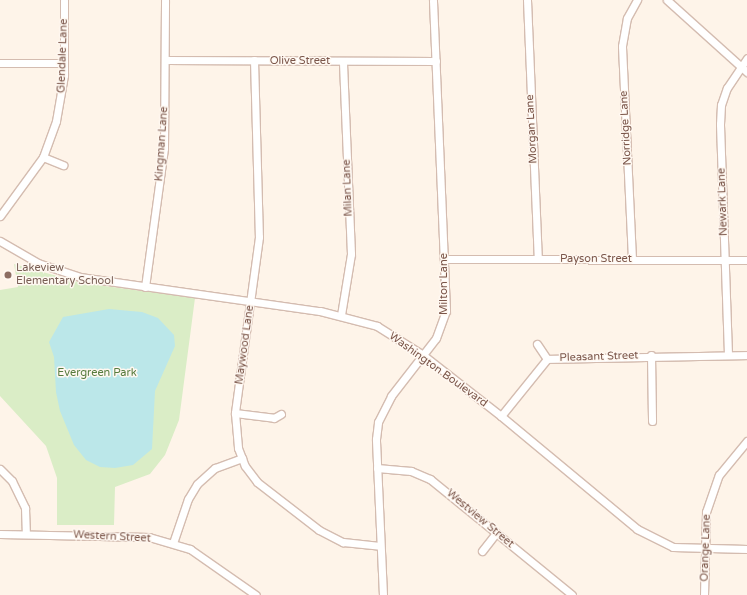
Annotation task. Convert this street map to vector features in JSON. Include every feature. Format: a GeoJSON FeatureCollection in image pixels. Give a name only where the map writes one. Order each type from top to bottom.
{"type":"FeatureCollection","features":[{"type":"Feature","properties":{"kind":"street","name":"Glendale Lane"},"geometry":{"type":"LineString","coordinates":[[0,216],[42,157],[59,108],[64,63],[64,0]]}},
{"type":"Feature","properties":{"kind":"street","name":"Kingman Lane"},"geometry":{"type":"LineString","coordinates":[[145,286],[164,148],[165,0]]}},
{"type":"Feature","properties":{"kind":"street","name":"Milton Lane"},"geometry":{"type":"LineString","coordinates":[[382,595],[376,430],[380,414],[391,396],[436,338],[445,316],[445,259],[433,0]]}},
{"type":"Feature","properties":{"kind":"street","name":"Morgan Lane"},"geometry":{"type":"LineString","coordinates":[[526,0],[538,259]]}},
{"type":"Feature","properties":{"kind":"street","name":"Norridge Lane"},"geometry":{"type":"LineString","coordinates":[[632,259],[622,46],[627,18],[637,0]]}},
{"type":"Feature","properties":{"kind":"street"},"geometry":{"type":"LineString","coordinates":[[667,0],[744,69]]}},
{"type":"Feature","properties":{"kind":"street","name":"Newark Lane"},"geometry":{"type":"LineString","coordinates":[[728,354],[721,105],[727,88],[744,69],[747,58]]}},
{"type":"Feature","properties":{"kind":"street","name":"Olive Street"},"geometry":{"type":"LineString","coordinates":[[165,60],[436,61]]}},
{"type":"Feature","properties":{"kind":"street","name":"Maywood Lane"},"geometry":{"type":"LineString","coordinates":[[254,60],[259,222],[251,302],[235,413],[236,436],[242,458],[251,475],[262,487],[328,535],[352,544],[380,546]]}},
{"type":"Feature","properties":{"kind":"street","name":"Milan Lane"},"geometry":{"type":"LineString","coordinates":[[341,315],[351,254],[343,61]]}},
{"type":"Feature","properties":{"kind":"street"},"geometry":{"type":"LineString","coordinates":[[0,63],[64,63]]}},
{"type":"Feature","properties":{"kind":"street"},"geometry":{"type":"LineString","coordinates":[[42,157],[63,165]]}},
{"type":"Feature","properties":{"kind":"street","name":"Washington Boulevard"},"geometry":{"type":"LineString","coordinates":[[0,241],[38,263],[80,277],[341,315],[377,326],[423,355],[500,416],[637,529],[673,547],[747,549]]}},
{"type":"Feature","properties":{"kind":"street","name":"Payson Street"},"geometry":{"type":"LineString","coordinates":[[445,259],[747,260]]}},
{"type":"Feature","properties":{"kind":"street","name":"Pleasant Street"},"geometry":{"type":"LineString","coordinates":[[537,344],[547,359]]}},
{"type":"Feature","properties":{"kind":"street","name":"Pleasant Street"},"geometry":{"type":"LineString","coordinates":[[500,416],[547,359],[651,355],[747,355]]}},
{"type":"Feature","properties":{"kind":"street","name":"Pleasant Street"},"geometry":{"type":"LineString","coordinates":[[651,355],[652,421]]}},
{"type":"Feature","properties":{"kind":"street"},"geometry":{"type":"LineString","coordinates":[[235,413],[274,418],[282,414]]}},
{"type":"Feature","properties":{"kind":"street","name":"Orange Lane"},"geometry":{"type":"LineString","coordinates":[[704,595],[706,512],[719,475],[747,441]]}},
{"type":"Feature","properties":{"kind":"street"},"geometry":{"type":"LineString","coordinates":[[173,543],[188,499],[197,484],[215,468],[242,458]]}},
{"type":"Feature","properties":{"kind":"street","name":"Westview Street"},"geometry":{"type":"LineString","coordinates":[[377,468],[411,471],[430,479],[572,595]]}},
{"type":"Feature","properties":{"kind":"street"},"geometry":{"type":"LineString","coordinates":[[0,469],[12,481],[25,508],[26,534]]}},
{"type":"Feature","properties":{"kind":"street"},"geometry":{"type":"LineString","coordinates":[[482,551],[496,533]]}},
{"type":"Feature","properties":{"kind":"street","name":"Western Street"},"geometry":{"type":"LineString","coordinates":[[0,534],[140,536],[173,543],[208,560],[256,595]]}},
{"type":"Feature","properties":{"kind":"green space","name":"Evergreen Park"},"geometry":{"type":"Polygon","coordinates":[[[14,264],[82,283],[195,298],[179,420],[165,455],[150,474],[115,487],[114,525],[57,525],[57,478],[46,446],[0,396],[0,290],[18,287],[14,264]]]}},
{"type":"Feature","properties":{"kind":"water"},"geometry":{"type":"Polygon","coordinates":[[[109,309],[142,312],[158,318],[174,335],[175,346],[155,391],[152,449],[133,465],[115,468],[100,467],[86,460],[74,445],[60,411],[56,392],[54,357],[49,342],[63,317],[109,309]]]}},
{"type":"Feature","properties":{"kind":"place","name":"Lakeview Elementary School"},"geometry":{"type":"Point","coordinates":[8,275]}}]}
